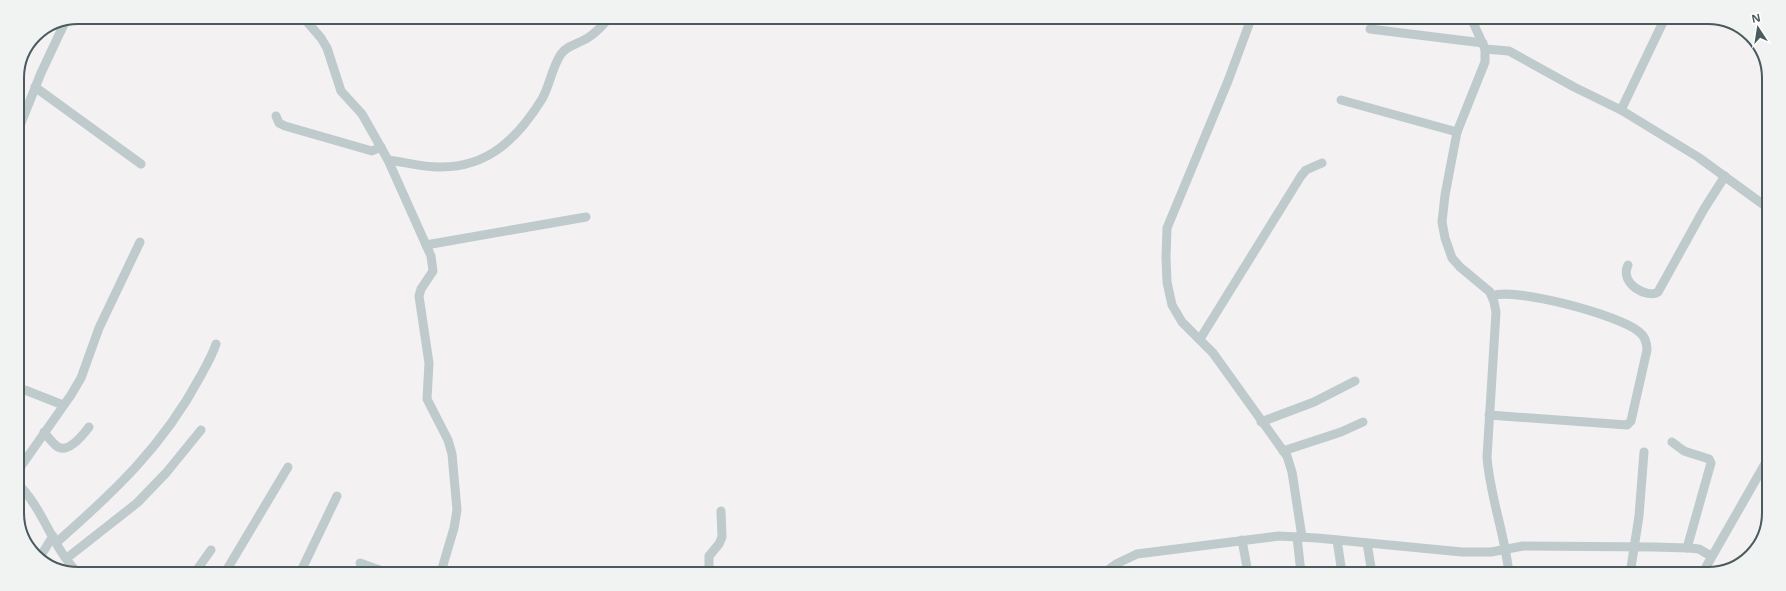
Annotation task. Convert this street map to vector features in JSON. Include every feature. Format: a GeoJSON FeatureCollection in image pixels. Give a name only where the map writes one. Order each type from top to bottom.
{"type":"FeatureCollection","features":[{"type":"Feature","properties":{"kind":"street"},"geometry":{"type":"LineString","coordinates":[[309,24],[324,43],[341,91],[362,114],[388,160],[431,256],[433,271],[421,289],[419,302],[429,363],[427,399],[448,440],[454,463],[456,482],[457,510],[443,567]]}},
{"type":"Feature","properties":{"kind":"street"},"geometry":{"type":"LineString","coordinates":[[388,160],[428,166],[452,166],[479,160],[495,152],[518,133],[536,108],[545,93],[563,51],[592,36],[603,24]]}},
{"type":"Feature","properties":{"kind":"street"},"geometry":{"type":"LineString","coordinates":[[1248,24],[1228,81],[1168,228],[1166,244],[1167,276],[1172,305],[1182,322],[1200,339],[1225,369],[1283,451],[1291,466],[1301,567]]}},
{"type":"Feature","properties":{"kind":"street"},"geometry":{"type":"LineString","coordinates":[[1474,24],[1484,46],[1485,62],[1457,132],[1442,208],[1444,235],[1452,258],[1460,267],[1484,286],[1492,296],[1496,312],[1489,415],[1487,457],[1488,479],[1506,548],[1508,567]]}},
{"type":"Feature","properties":{"kind":"street"},"geometry":{"type":"LineString","coordinates":[[1622,110],[1662,24]]}},
{"type":"Feature","properties":{"kind":"street"},"geometry":{"type":"LineString","coordinates":[[24,115],[35,87],[63,27]]}},
{"type":"Feature","properties":{"kind":"street"},"geometry":{"type":"LineString","coordinates":[[1370,29],[1508,51],[1574,87],[1622,110],[1725,176],[1762,204]]}},
{"type":"Feature","properties":{"kind":"street"},"geometry":{"type":"LineString","coordinates":[[35,87],[141,164]]}},
{"type":"Feature","properties":{"kind":"street"},"geometry":{"type":"LineString","coordinates":[[1341,100],[1457,132]]}},
{"type":"Feature","properties":{"kind":"street"},"geometry":{"type":"LineString","coordinates":[[276,116],[282,124],[328,139],[372,151],[381,147]]}},
{"type":"Feature","properties":{"kind":"street"},"geometry":{"type":"LineString","coordinates":[[1200,339],[1301,176],[1306,170],[1322,163]]}},
{"type":"Feature","properties":{"kind":"street"},"geometry":{"type":"LineString","coordinates":[[1628,265],[1625,274],[1626,278],[1633,287],[1652,294],[1658,292],[1725,176]]}},
{"type":"Feature","properties":{"kind":"street"},"geometry":{"type":"LineString","coordinates":[[426,245],[586,217]]}},
{"type":"Feature","properties":{"kind":"street"},"geometry":{"type":"LineString","coordinates":[[24,462],[80,378],[99,328],[140,242]]}},
{"type":"Feature","properties":{"kind":"street"},"geometry":{"type":"LineString","coordinates":[[1489,415],[1627,425],[1632,421],[1647,350],[1646,340],[1638,331],[1606,316],[1571,306],[1511,293],[1492,296]]}},
{"type":"Feature","properties":{"kind":"street"},"geometry":{"type":"LineString","coordinates":[[43,554],[55,539],[131,474],[164,434],[190,396],[212,355],[216,344]]}},
{"type":"Feature","properties":{"kind":"street"},"geometry":{"type":"LineString","coordinates":[[1262,422],[1314,402],[1356,381]]}},
{"type":"Feature","properties":{"kind":"street"},"geometry":{"type":"LineString","coordinates":[[24,390],[63,405]]}},
{"type":"Feature","properties":{"kind":"street"},"geometry":{"type":"LineString","coordinates":[[1283,451],[1342,432],[1363,422]]}},
{"type":"Feature","properties":{"kind":"street"},"geometry":{"type":"LineString","coordinates":[[44,432],[58,447],[63,448],[70,446],[81,437],[89,427]]}},
{"type":"Feature","properties":{"kind":"street"},"geometry":{"type":"LineString","coordinates":[[67,558],[137,504],[166,473],[201,430]]}},
{"type":"Feature","properties":{"kind":"street"},"geometry":{"type":"LineString","coordinates":[[1672,442],[1684,451],[1708,459],[1711,464],[1687,548]]}},
{"type":"Feature","properties":{"kind":"street"},"geometry":{"type":"LineString","coordinates":[[1631,567],[1635,546],[1644,452]]}},
{"type":"Feature","properties":{"kind":"street"},"geometry":{"type":"LineString","coordinates":[[228,567],[288,467]]}},
{"type":"Feature","properties":{"kind":"street"},"geometry":{"type":"LineString","coordinates":[[1706,567],[1762,469]]}},
{"type":"Feature","properties":{"kind":"street"},"geometry":{"type":"LineString","coordinates":[[24,494],[42,516],[73,567]]}},
{"type":"Feature","properties":{"kind":"street"},"geometry":{"type":"LineString","coordinates":[[303,567],[337,496]]}},
{"type":"Feature","properties":{"kind":"street"},"geometry":{"type":"LineString","coordinates":[[709,567],[709,556],[719,544],[722,537],[721,511]]}},
{"type":"Feature","properties":{"kind":"street"},"geometry":{"type":"LineString","coordinates":[[1112,567],[1137,554],[1242,540],[1299,537],[1462,552],[1491,552],[1523,546],[1635,546],[1687,548],[1699,550],[1711,556]]}},
{"type":"Feature","properties":{"kind":"street"},"geometry":{"type":"LineString","coordinates":[[1242,540],[1247,567]]}},
{"type":"Feature","properties":{"kind":"street"},"geometry":{"type":"LineString","coordinates":[[1337,540],[1341,567]]}},
{"type":"Feature","properties":{"kind":"street"},"geometry":{"type":"LineString","coordinates":[[1367,543],[1371,567]]}},
{"type":"Feature","properties":{"kind":"street"},"geometry":{"type":"LineString","coordinates":[[199,567],[211,550]]}},
{"type":"Feature","properties":{"kind":"street"},"geometry":{"type":"LineString","coordinates":[[360,563],[371,567]]}}]}
